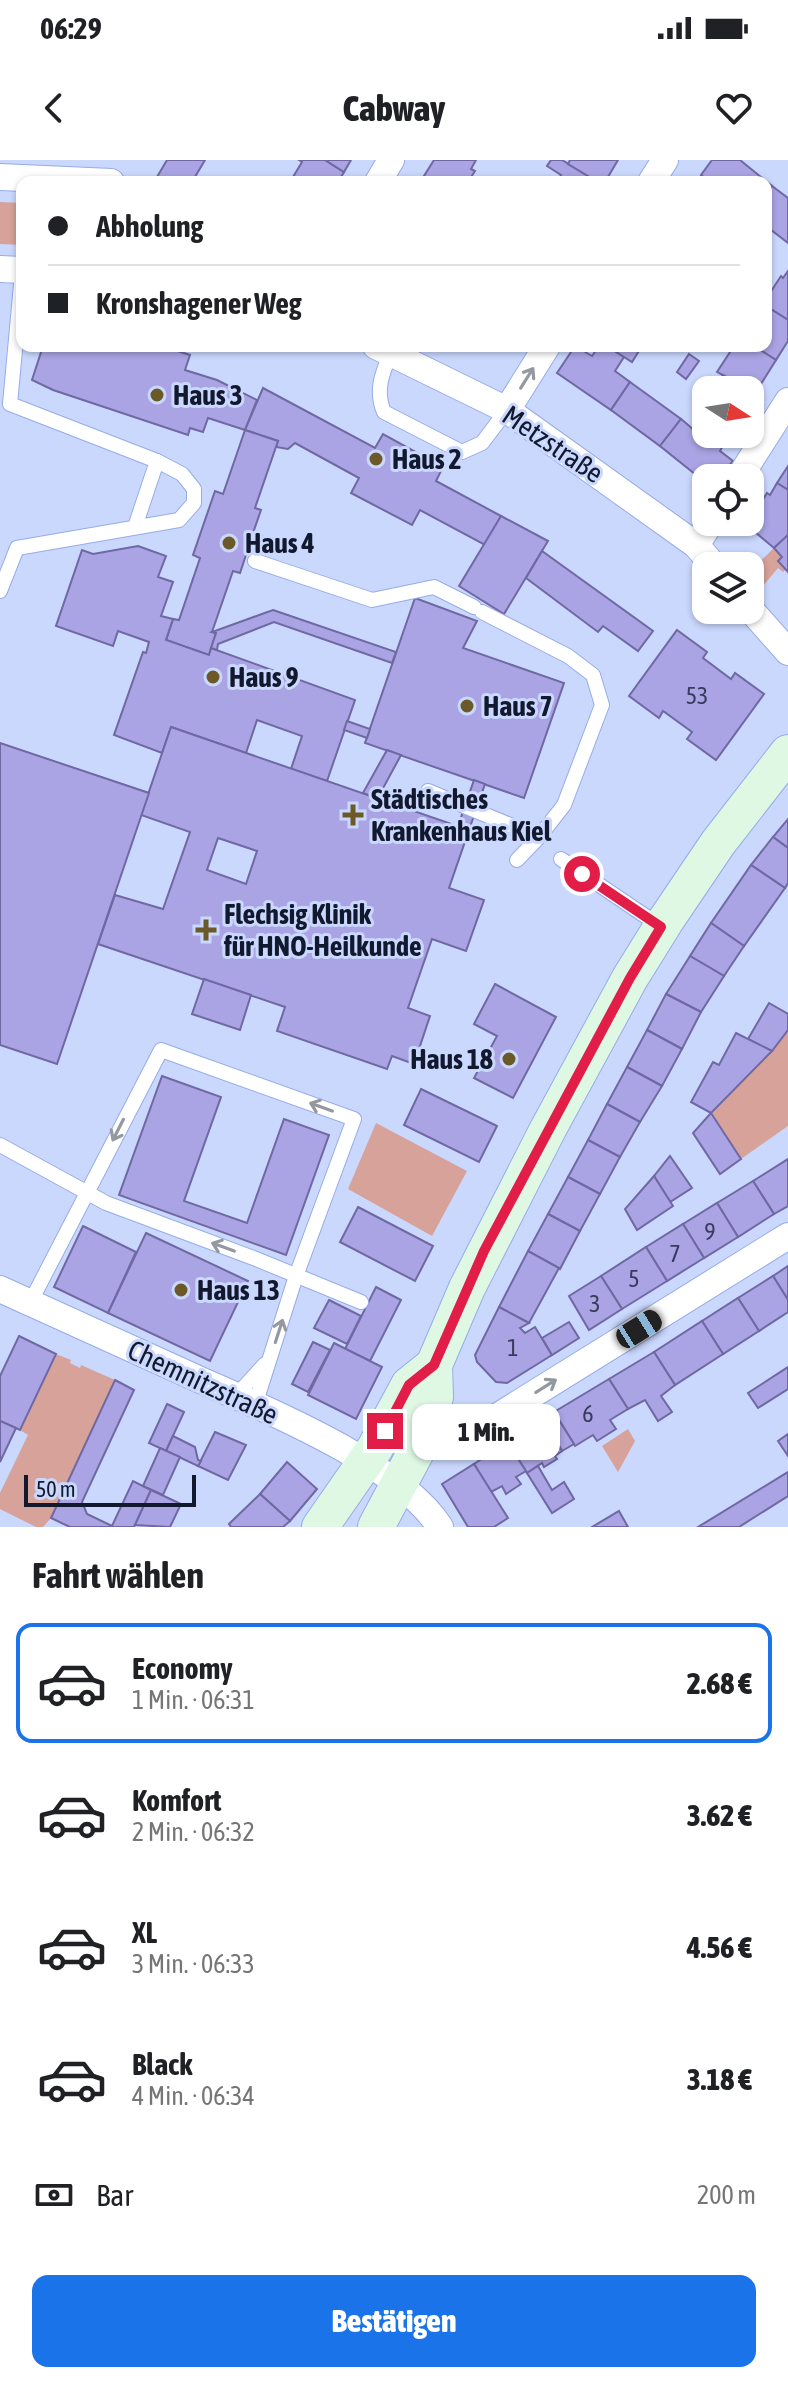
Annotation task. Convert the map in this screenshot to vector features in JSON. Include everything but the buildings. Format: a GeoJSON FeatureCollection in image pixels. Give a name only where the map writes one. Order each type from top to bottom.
{"type":"FeatureCollection","features":[{"type":"Feature","properties":{"kind":"main road"},"geometry":{"type":"LineString","coordinates":[[376,1527],[419,1446],[435,1397],[434,1365],[484,1251],[630,978],[661,927],[718,843],[788,753]]}},
{"type":"Feature","properties":{"kind":"main road"},"geometry":{"type":"LineString","coordinates":[[320,1527],[366,1463],[409,1385],[434,1365]]}},
{"type":"Feature","properties":{"kind":"street","name":"Metzstraße"},"geometry":{"type":"LineString","coordinates":[[387,352],[507,410],[702,552]]}},
{"type":"Feature","properties":{"kind":"street"},"geometry":{"type":"LineString","coordinates":[[507,410],[543,352]]}},
{"type":"Feature","properties":{"kind":"street"},"geometry":{"type":"LineString","coordinates":[[748,464],[788,401]]}},
{"type":"Feature","properties":{"kind":"street"},"geometry":{"type":"LineString","coordinates":[[696,545],[702,536]]}},
{"type":"Feature","properties":{"kind":"street"},"geometry":{"type":"LineString","coordinates":[[763,624],[788,652]]}},
{"type":"Feature","properties":{"kind":"street"},"geometry":{"type":"LineString","coordinates":[[429,1417],[477,1422],[495,1418],[788,1237]]}},
{"type":"Feature","properties":{"kind":"street","name":"Chemnitzstraße"},"geometry":{"type":"LineString","coordinates":[[9,1298],[246,1400],[366,1463],[418,1500],[440,1527]]}},
{"type":"Feature","properties":{"kind":"lane"},"geometry":{"type":"LineString","coordinates":[[0,591],[17,548],[179,520],[194,503],[194,489],[182,474],[157,461],[10,404],[16,338]]}},
{"type":"Feature","properties":{"kind":"lane"},"geometry":{"type":"LineString","coordinates":[[383,352],[379,400],[384,412],[462,452],[482,443],[507,410]]}},
{"type":"Feature","properties":{"kind":"lane"},"geometry":{"type":"LineString","coordinates":[[135,527],[157,461]]}},
{"type":"Feature","properties":{"kind":"lane"},"geometry":{"type":"LineString","coordinates":[[255,561],[372,600],[434,587],[568,656],[593,675],[602,705],[564,805],[517,860]]}},
{"type":"Feature","properties":{"kind":"lane"},"geometry":{"type":"LineString","coordinates":[[428,791],[539,837]]}},
{"type":"Feature","properties":{"kind":"lane"},"geometry":{"type":"LineString","coordinates":[[561,859],[661,927]]}},
{"type":"Feature","properties":{"kind":"lane"},"geometry":{"type":"LineString","coordinates":[[9,1298],[86,1193],[161,1050],[354,1119],[296,1276],[269,1360],[246,1400]]}},
{"type":"Feature","properties":{"kind":"lane"},"geometry":{"type":"LineString","coordinates":[[0,1145],[86,1193],[361,1302]]}},
{"type":"Feature","properties":{"kind":"lane"},"geometry":{"type":"LineString","coordinates":[[246,1400],[269,1360]]}},
{"type":"Feature","properties":{"kind":"shaded area"},"geometry":{"type":"Polygon","coordinates":[[[0,202],[16,203],[16,245],[0,244],[0,202]]]}},
{"type":"Feature","properties":{"kind":"shaded area"},"geometry":{"type":"Polygon","coordinates":[[[774,548],[782,557],[779,562],[786,569],[783,572],[778,568],[764,585],[764,558],[774,548]]]}},
{"type":"Feature","properties":{"kind":"shaded area"},"geometry":{"type":"Polygon","coordinates":[[[788,1030],[788,1126],[741,1159],[712,1113],[788,1030]]]}},
{"type":"Feature","properties":{"kind":"shaded area"},"geometry":{"type":"Polygon","coordinates":[[[376,1123],[467,1171],[432,1236],[348,1189],[376,1123]]]}},
{"type":"Feature","properties":{"kind":"shaded area"},"geometry":{"type":"Polygon","coordinates":[[[56,1354],[80,1368],[81,1365],[115,1380],[51,1518],[43,1527],[36,1527],[0,1509],[0,1493],[28,1435],[20,1430],[56,1354]]]}},
{"type":"Feature","properties":{"kind":"shaded area"},"geometry":{"type":"Polygon","coordinates":[[[628,1429],[635,1441],[618,1472],[602,1446],[628,1429]]]}},
{"type":"Feature","properties":{"kind":"place","name":"Haus 3"},"geometry":{"type":"Point","coordinates":[157,395]}},
{"type":"Feature","properties":{"kind":"place","name":"Haus 2"},"geometry":{"type":"Point","coordinates":[376,459]}},
{"type":"Feature","properties":{"kind":"place","name":"Haus 4"},"geometry":{"type":"Point","coordinates":[229,543]}},
{"type":"Feature","properties":{"kind":"place","name":"Haus 9"},"geometry":{"type":"Point","coordinates":[213,677]}},
{"type":"Feature","properties":{"kind":"place","name":"Haus 7"},"geometry":{"type":"Point","coordinates":[467,706]}},
{"type":"Feature","properties":{"kind":"place","name":"Städtisches Krankenhaus Kiel"},"geometry":{"type":"Point","coordinates":[353,815]}},
{"type":"Feature","properties":{"kind":"place","name":"Flechsig Klinik für HNO-Heilkunde"},"geometry":{"type":"Point","coordinates":[206,930]}},
{"type":"Feature","properties":{"kind":"place","name":"Haus 18"},"geometry":{"type":"Point","coordinates":[509,1059]}},
{"type":"Feature","properties":{"kind":"place","name":"Haus 13"},"geometry":{"type":"Point","coordinates":[181,1290]}},
{"type":"Feature","properties":{"kind":"route"},"geometry":{"type":"LineString","coordinates":[[385,1431],[409,1385],[434,1365],[484,1251],[630,978],[661,927],[582,874]]}}]}
